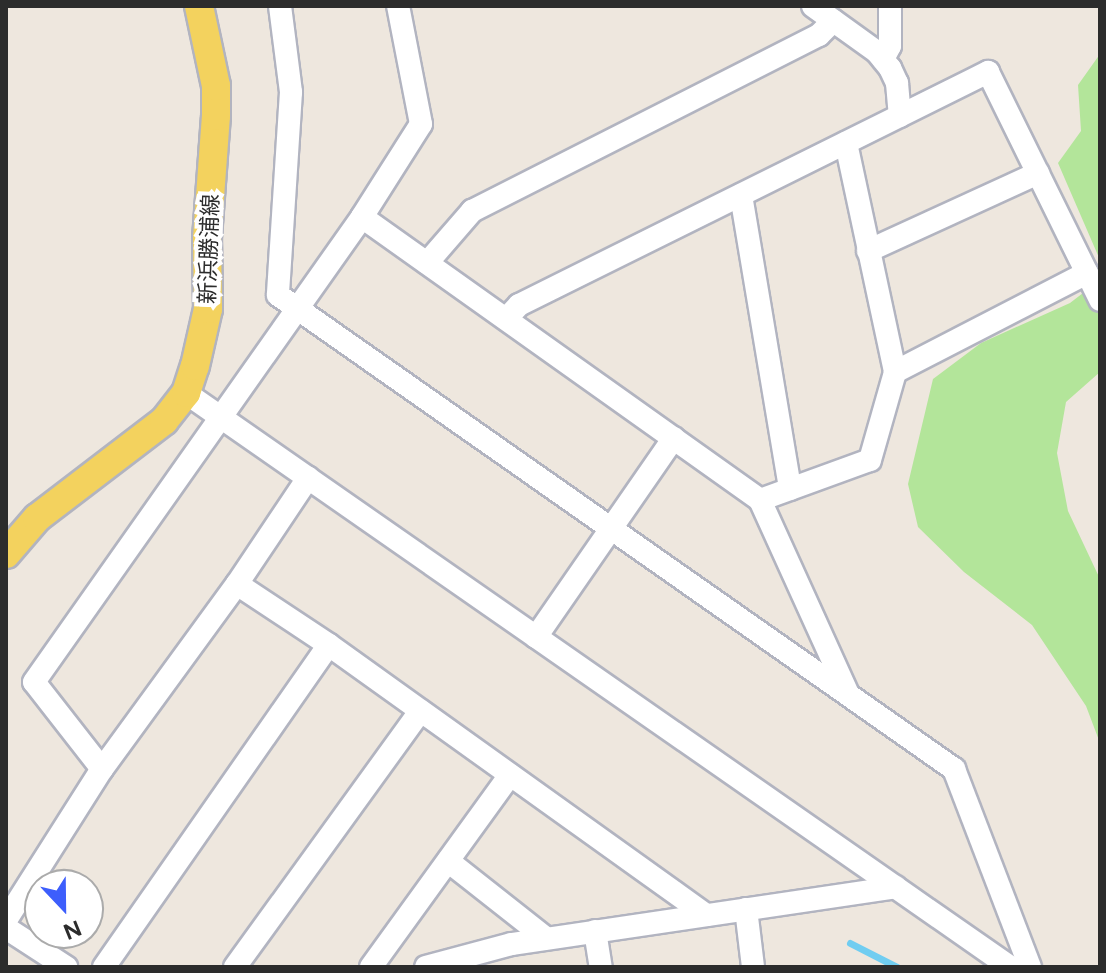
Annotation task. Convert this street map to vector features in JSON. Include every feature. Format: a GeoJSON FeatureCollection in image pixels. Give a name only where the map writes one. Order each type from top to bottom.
{"type":"FeatureCollection","features":[{"type":"Feature","properties":{"kind":"main road","name":"新浜勝浦線"},"geometry":{"type":"LineString","coordinates":[[6,554],[37,518],[164,421],[186,393],[208,309],[207,238],[216,116],[216,86],[199,6]]}},
{"type":"Feature","properties":{"kind":"street"},"geometry":{"type":"LineString","coordinates":[[280,6],[291,92],[278,295],[954,769],[1030,967]]}},
{"type":"Feature","properties":{"kind":"street"},"geometry":{"type":"LineString","coordinates":[[102,769],[34,682],[362,217],[421,124],[398,6]]}},
{"type":"Feature","properties":{"kind":"street"},"geometry":{"type":"LineString","coordinates":[[813,6],[883,59],[897,83],[900,116]]}},
{"type":"Feature","properties":{"kind":"street"},"geometry":{"type":"LineString","coordinates":[[883,59],[890,46],[890,6]]}},
{"type":"Feature","properties":{"kind":"street"},"geometry":{"type":"LineString","coordinates":[[427,263],[472,211],[819,35],[833,21]]}},
{"type":"Feature","properties":{"kind":"street"},"geometry":{"type":"LineString","coordinates":[[506,319],[519,305],[988,72],[1100,300]]}},
{"type":"Feature","properties":{"kind":"street"},"geometry":{"type":"LineString","coordinates":[[760,500],[870,460],[895,372],[846,143]]}},
{"type":"Feature","properties":{"kind":"street"},"geometry":{"type":"LineString","coordinates":[[868,251],[1038,173]]}},
{"type":"Feature","properties":{"kind":"street"},"geometry":{"type":"LineString","coordinates":[[741,195],[790,489]]}},
{"type":"Feature","properties":{"kind":"street"},"geometry":{"type":"LineString","coordinates":[[362,217],[760,500],[848,695]]}},
{"type":"Feature","properties":{"kind":"street"},"geometry":{"type":"LineString","coordinates":[[895,372],[1087,273]]}},
{"type":"Feature","properties":{"kind":"street"},"geometry":{"type":"LineString","coordinates":[[186,393],[1010,967]]}},
{"type":"Feature","properties":{"kind":"street"},"geometry":{"type":"LineString","coordinates":[[536,637],[674,438]]}},
{"type":"Feature","properties":{"kind":"street"},"geometry":{"type":"LineString","coordinates":[[6,920],[102,769],[237,584],[308,478]]}},
{"type":"Feature","properties":{"kind":"street"},"geometry":{"type":"LineString","coordinates":[[237,584],[329,645],[706,915]]}},
{"type":"Feature","properties":{"kind":"street"},"geometry":{"type":"LineString","coordinates":[[104,967],[329,645]]}},
{"type":"Feature","properties":{"kind":"street"},"geometry":{"type":"LineString","coordinates":[[235,967],[420,711]]}},
{"type":"Feature","properties":{"kind":"street"},"geometry":{"type":"LineString","coordinates":[[371,967],[510,775]]}},
{"type":"Feature","properties":{"kind":"street"},"geometry":{"type":"LineString","coordinates":[[448,861],[546,938]]}},
{"type":"Feature","properties":{"kind":"street"},"geometry":{"type":"LineString","coordinates":[[426,967],[546,938],[896,887]]}},
{"type":"Feature","properties":{"kind":"street"},"geometry":{"type":"LineString","coordinates":[[746,909],[753,967]]}},
{"type":"Feature","properties":{"kind":"street"},"geometry":{"type":"LineString","coordinates":[[6,928],[66,967]]}},
{"type":"Feature","properties":{"kind":"street"},"geometry":{"type":"LineString","coordinates":[[595,931],[601,967]]}},
{"type":"Feature","properties":{"kind":"green space"},"geometry":{"type":"Polygon","coordinates":[[[1100,54],[1100,260],[1058,163],[1081,131],[1078,85],[1100,54]]]}},
{"type":"Feature","properties":{"kind":"green space"},"geometry":{"type":"Polygon","coordinates":[[[1100,280],[1100,372],[1066,402],[1057,453],[1068,511],[1100,579],[1100,743],[1086,706],[1032,625],[964,572],[918,527],[908,484],[933,379],[981,343],[1070,303],[1100,280]]]}},
{"type":"Feature","properties":{"kind":"waterway"},"geometry":{"type":"LineString","coordinates":[[850,943],[897,967]]}}]}
